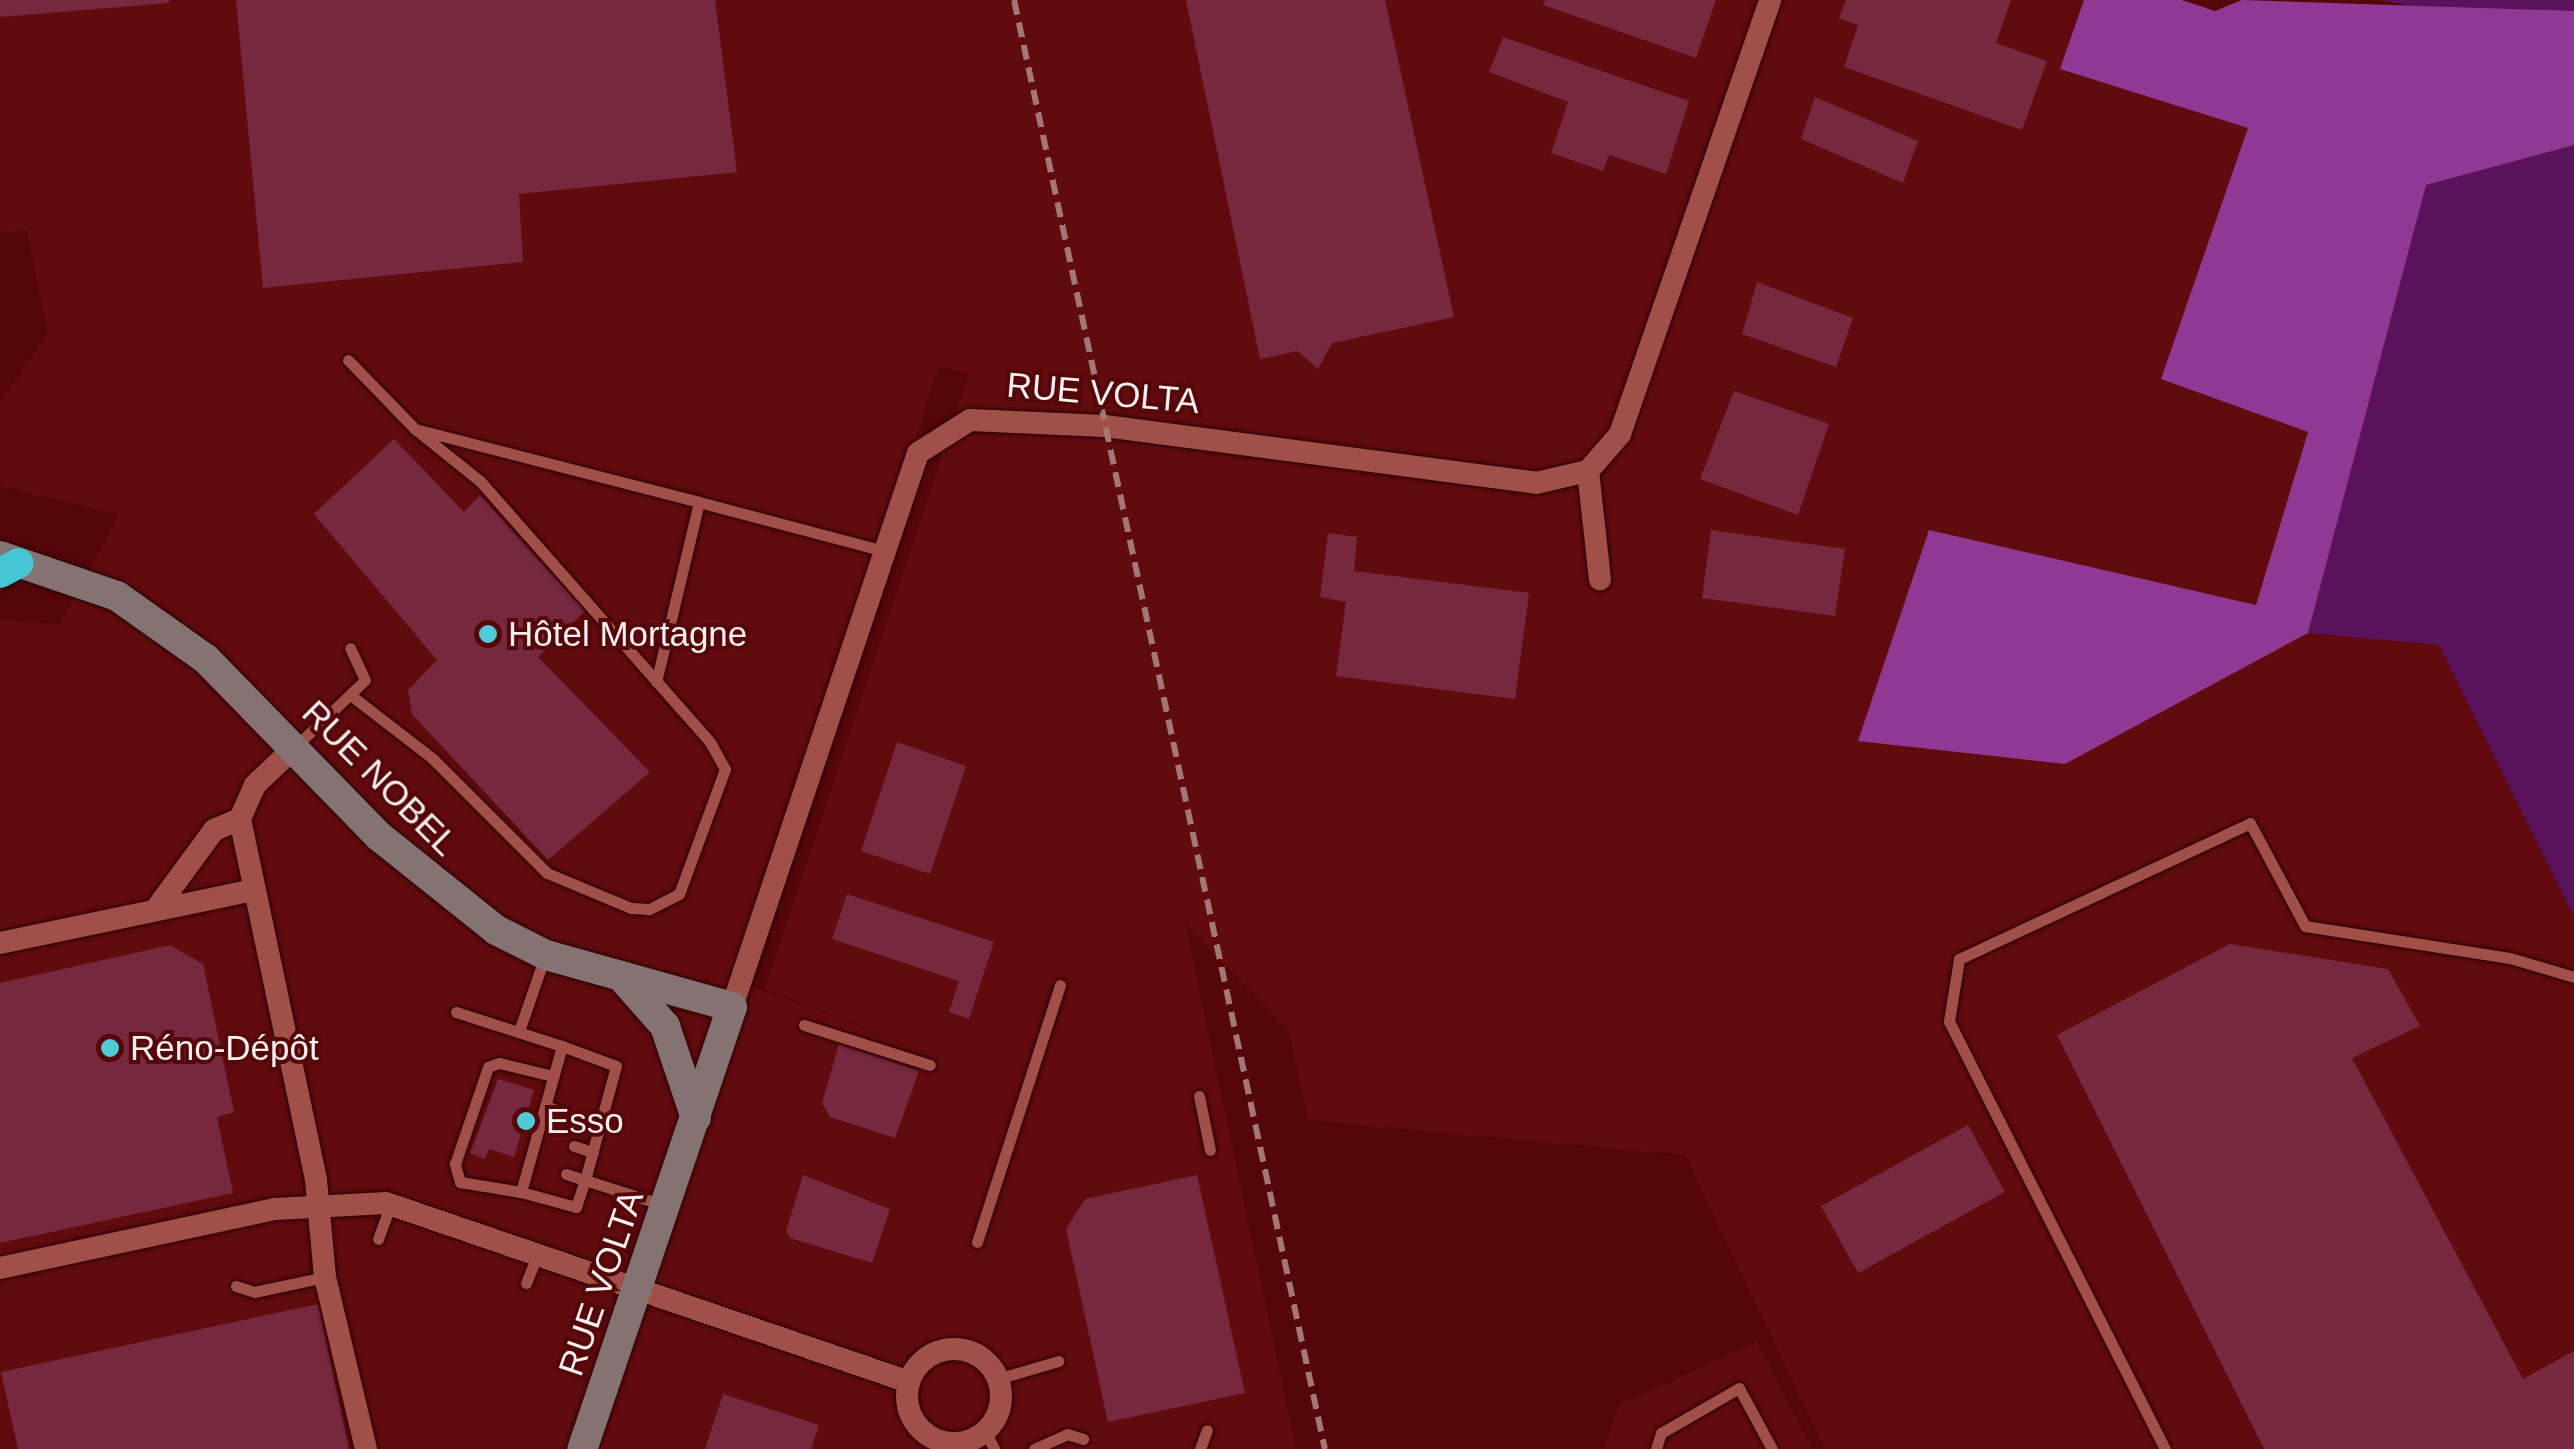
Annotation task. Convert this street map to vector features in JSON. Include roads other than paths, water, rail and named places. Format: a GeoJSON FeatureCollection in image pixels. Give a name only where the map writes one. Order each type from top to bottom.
{"type":"FeatureCollection","features":[{"type":"Feature","properties":{"kind":"street"},"geometry":{"type":"LineString","coordinates":[[1600,579],[1588,471],[1620,434],[1770,0]]}},
{"type":"Feature","properties":{"kind":"street","name":"RUE VOLTA"},"geometry":{"type":"LineString","coordinates":[[582,1449],[697,1122],[918,453],[970,420],[1105,426],[1536,483],[1588,471]]}},
{"type":"Feature","properties":{"kind":"street","name":"RUE NOBEL"},"geometry":{"type":"LineString","coordinates":[[6,564],[116,596],[227,676],[425,879],[496,930],[546,955],[732,1007]]}},
{"type":"Feature","properties":{"kind":"street"},"geometry":{"type":"LineString","coordinates":[[296,746],[255,785],[240,819],[318,1202],[325,1277],[366,1449]]}},
{"type":"Feature","properties":{"kind":"street"},"geometry":{"type":"LineString","coordinates":[[156,909],[214,830],[240,819]]}},
{"type":"Feature","properties":{"kind":"street"},"geometry":{"type":"LineString","coordinates":[[0,943],[254,890]]}},
{"type":"Feature","properties":{"kind":"street"},"geometry":{"type":"LineString","coordinates":[[619,974],[643,994],[665,1026],[697,1122]]}},
{"type":"Feature","properties":{"kind":"street"},"geometry":{"type":"LineString","coordinates":[[0,1268],[318,1202],[392,1204],[638,1292],[909,1382]]}},
{"type":"Feature","properties":{"kind":"street"},"geometry":{"type":"LineString","coordinates":[[955,1348],[983,1359],[998,1379],[1001,1400],[989,1440],[962,1442],[931,1437],[910,1413],[909,1382],[926,1358],[955,1348]]}},
{"type":"Feature","properties":{"kind":"lane"},"geometry":{"type":"LineString","coordinates":[[348,360],[415,429],[480,481],[710,742],[725,769],[680,894],[650,909],[547,873],[432,758],[352,698]]}},
{"type":"Feature","properties":{"kind":"lane"},"geometry":{"type":"LineString","coordinates":[[415,429],[885,551]]}},
{"type":"Feature","properties":{"kind":"lane"},"geometry":{"type":"LineString","coordinates":[[656,682],[699,502]]}},
{"type":"Feature","properties":{"kind":"lane"},"geometry":{"type":"LineString","coordinates":[[296,746],[352,698],[364,680],[350,648]]}},
{"type":"Feature","properties":{"kind":"lane"},"geometry":{"type":"LineString","coordinates":[[2165,1449],[1949,1021],[1959,959],[2250,823],[2306,926],[2510,958],[2574,977]]}},
{"type":"Feature","properties":{"kind":"lane"},"geometry":{"type":"LineString","coordinates":[[518,1031],[546,955]]}},
{"type":"Feature","properties":{"kind":"lane"},"geometry":{"type":"LineString","coordinates":[[977,1242],[1060,985]]}},
{"type":"Feature","properties":{"kind":"lane"},"geometry":{"type":"LineString","coordinates":[[456,1012],[616,1066],[576,1208],[521,1192],[460,1182],[455,1164],[488,1067],[499,1063],[553,1076]]}},
{"type":"Feature","properties":{"kind":"lane"},"geometry":{"type":"LineString","coordinates":[[804,1025],[930,1065]]}},
{"type":"Feature","properties":{"kind":"lane"},"geometry":{"type":"LineString","coordinates":[[521,1192],[536,1163],[538,1134],[562,1046]]}},
{"type":"Feature","properties":{"kind":"lane"},"geometry":{"type":"LineString","coordinates":[[1198,1096],[1210,1150]]}},
{"type":"Feature","properties":{"kind":"lane"},"geometry":{"type":"LineString","coordinates":[[545,1106],[563,1112]]}},
{"type":"Feature","properties":{"kind":"lane"},"geometry":{"type":"LineString","coordinates":[[584,1118],[600,1123]]}},
{"type":"Feature","properties":{"kind":"lane"},"geometry":{"type":"LineString","coordinates":[[538,1134],[553,1139]]}},
{"type":"Feature","properties":{"kind":"lane"},"geometry":{"type":"LineString","coordinates":[[574,1146],[593,1152]]}},
{"type":"Feature","properties":{"kind":"lane"},"geometry":{"type":"LineString","coordinates":[[566,1174],[668,1206]]}},
{"type":"Feature","properties":{"kind":"lane"},"geometry":{"type":"LineString","coordinates":[[378,1239],[392,1204]]}},
{"type":"Feature","properties":{"kind":"lane"},"geometry":{"type":"LineString","coordinates":[[526,1284],[538,1256]]}},
{"type":"Feature","properties":{"kind":"lane"},"geometry":{"type":"LineString","coordinates":[[236,1286],[254,1292],[325,1277]]}},
{"type":"Feature","properties":{"kind":"lane"},"geometry":{"type":"LineString","coordinates":[[998,1379],[1058,1361]]}},
{"type":"Feature","properties":{"kind":"lane"},"geometry":{"type":"LineString","coordinates":[[1656,1449],[1662,1433],[1740,1388],[1772,1449]]}},
{"type":"Feature","properties":{"kind":"lane"},"geometry":{"type":"LineString","coordinates":[[1200,1449],[1207,1430]]}},
{"type":"Feature","properties":{"kind":"lane"},"geometry":{"type":"LineString","coordinates":[[1034,1449],[1067,1434],[1084,1439]]}},
{"type":"Feature","properties":{"kind":"railway"},"geometry":{"type":"LineString","coordinates":[[1014,0],[1325,1449]]}},
{"type":"Feature","properties":{"kind":"place","name":"Hôtel Mortagne"},"geometry":{"type":"Point","coordinates":[488,634]}},
{"type":"Feature","properties":{"kind":"place","name":"Réno-Dépôt"},"geometry":{"type":"Point","coordinates":[110,1048]}},
{"type":"Feature","properties":{"kind":"place","name":"Esso"},"geometry":{"type":"Point","coordinates":[526,1121]}}]}
